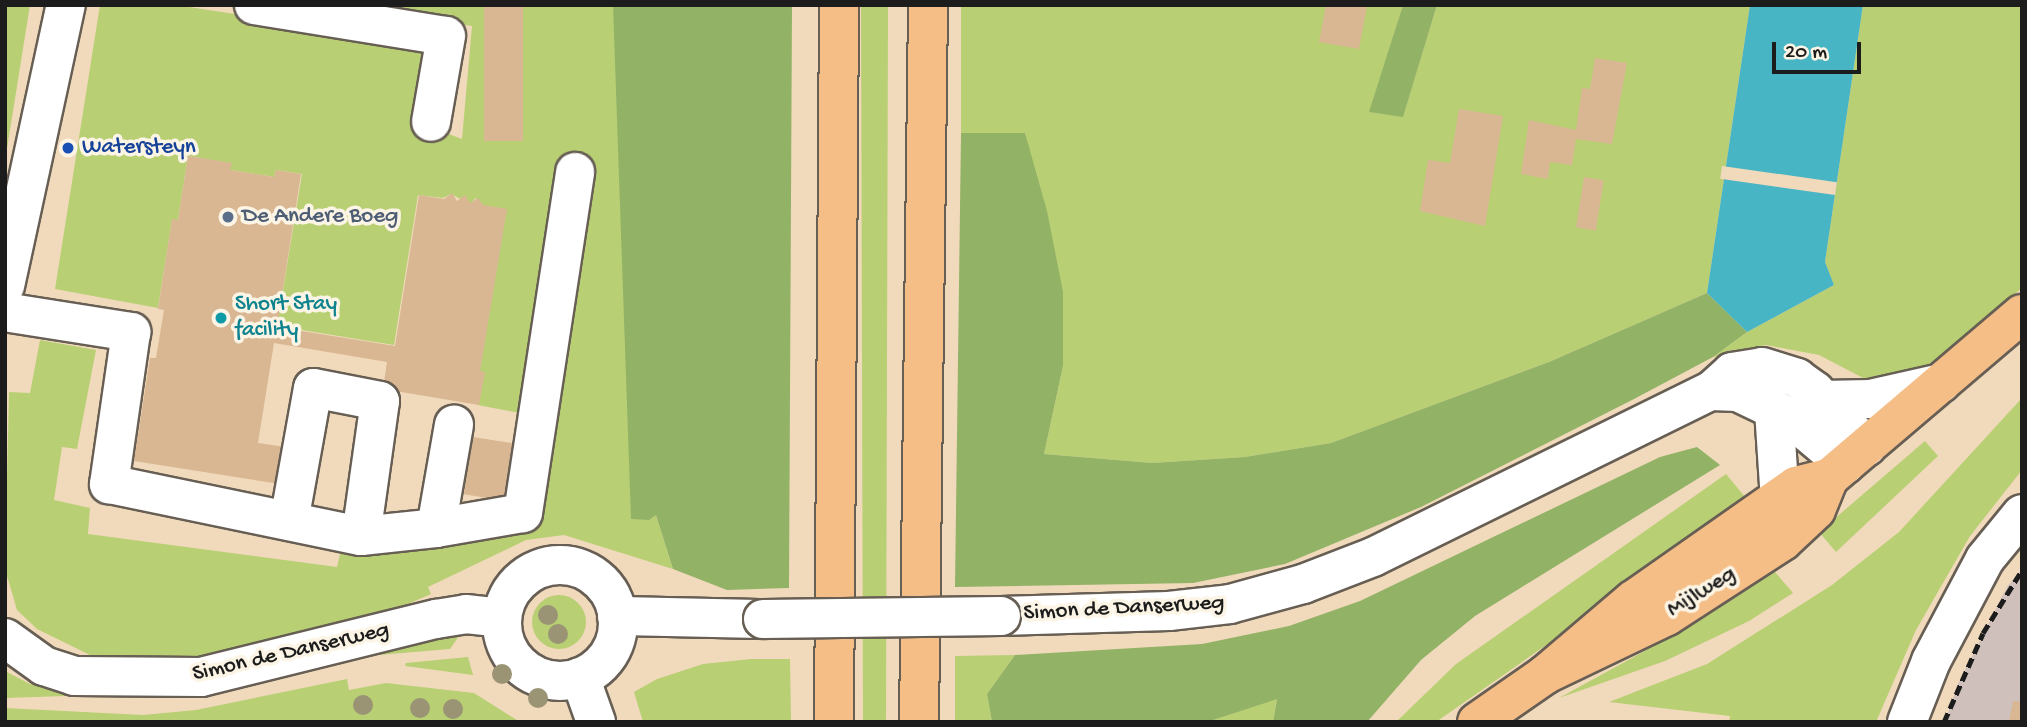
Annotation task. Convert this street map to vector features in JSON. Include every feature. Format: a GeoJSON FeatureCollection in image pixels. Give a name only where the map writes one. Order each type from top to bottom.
{"type":"FeatureCollection","features":[{"type":"Feature","properties":{"kind":"main road"},"geometry":{"type":"LineString","coordinates":[[834,722],[839,5]]}},
{"type":"Feature","properties":{"kind":"main road"},"geometry":{"type":"LineString","coordinates":[[919,722],[928,5]]}},
{"type":"Feature","properties":{"kind":"main road","name":"Mijlweg"},"geometry":{"type":"LineString","coordinates":[[1477,722],[1546,674],[1633,600],[1780,500],[1796,486],[1847,463],[2022,314]]}},
{"type":"Feature","properties":{"kind":"main road","name":"Mijlweg"},"geometry":{"type":"LineString","coordinates":[[1546,674],[1667,616],[1772,549],[1816,510],[1847,463]]}},
{"type":"Feature","properties":{"kind":"street"},"geometry":{"type":"LineString","coordinates":[[5,286],[66,5]]}},
{"type":"Feature","properties":{"kind":"street"},"geometry":{"type":"LineString","coordinates":[[254,5],[446,36],[431,122]]}},
{"type":"Feature","properties":{"kind":"street"},"geometry":{"type":"LineString","coordinates":[[5,312],[131,331],[109,484],[361,536],[436,528],[523,513],[575,172]]}},
{"type":"Feature","properties":{"kind":"street","name":"Simon de Danserweg"},"geometry":{"type":"LineString","coordinates":[[617,616],[763,619],[1001,616],[1169,611],[1230,604],[1303,584],[1373,557],[1711,391],[1732,372],[1762,367],[1797,378],[1823,400],[1847,463]]}},
{"type":"Feature","properties":{"kind":"street"},"geometry":{"type":"LineString","coordinates":[[1823,400],[1870,399],[1941,383]]}},
{"type":"Feature","properties":{"kind":"street"},"geometry":{"type":"LineString","coordinates":[[289,521],[313,388],[380,401],[361,536]]}},
{"type":"Feature","properties":{"kind":"street"},"geometry":{"type":"LineString","coordinates":[[1711,391],[1738,392],[1774,410],[1847,463]]}},
{"type":"Feature","properties":{"kind":"street"},"geometry":{"type":"LineString","coordinates":[[1774,410],[1780,500]]}},
{"type":"Feature","properties":{"kind":"street"},"geometry":{"type":"LineString","coordinates":[[436,528],[454,425]]}},
{"type":"Feature","properties":{"kind":"street"},"geometry":{"type":"LineString","coordinates":[[1907,722],[1931,661],[1985,559],[2022,514]]}},
{"type":"Feature","properties":{"kind":"street"},"geometry":{"type":"LineString","coordinates":[[565,565],[596,578],[610,595],[617,616],[609,653],[580,677],[551,680],[525,669],[507,646],[502,618],[509,596],[523,579],[542,568],[565,565]]}},
{"type":"Feature","properties":{"kind":"street","name":"Simon de Danserweg"},"geometry":{"type":"LineString","coordinates":[[5,638],[44,666],[74,676],[201,677],[436,619],[466,614],[502,618]]}},
{"type":"Feature","properties":{"kind":"street"},"geometry":{"type":"LineString","coordinates":[[580,677],[596,722]]}},
{"type":"Feature","properties":{"kind":"shaded area"},"geometry":{"type":"Polygon","coordinates":[[[2022,569],[2022,722],[1945,722],[1957,686],[2007,587],[2022,569]]]}},
{"type":"Feature","properties":{"kind":"green space"},"geometry":{"type":"Polygon","coordinates":[[[5,5],[30,5],[5,161],[5,5]]]}},
{"type":"Feature","properties":{"kind":"green space"},"geometry":{"type":"Polygon","coordinates":[[[100,5],[176,5],[439,45],[427,126],[462,139],[472,26],[336,5],[613,5],[656,515],[673,569],[564,535],[526,540],[428,587],[431,594],[366,622],[204,658],[90,655],[37,629],[17,610],[5,569],[9,392],[30,393],[40,340],[96,350],[77,449],[62,447],[54,500],[90,508],[88,534],[337,567],[342,546],[531,519],[545,418],[478,405],[482,205],[476,198],[470,204],[451,194],[443,198],[418,195],[394,345],[277,326],[302,174],[276,170],[274,177],[230,170],[230,163],[188,156],[178,220],[172,220],[158,308],[55,289],[100,5]]]}},
{"type":"Feature","properties":{"kind":"green space"},"geometry":{"type":"Polygon","coordinates":[[[613,5],[792,5],[789,588],[727,590],[673,569],[656,515],[649,520],[631,519],[613,5]]]}},
{"type":"Feature","properties":{"kind":"green space"},"geometry":{"type":"Polygon","coordinates":[[[861,5],[888,5],[886,722],[863,722],[861,5]]]}},
{"type":"Feature","properties":{"kind":"green space"},"geometry":{"type":"Polygon","coordinates":[[[961,5],[1403,5],[1370,112],[1403,116],[1437,5],[1750,5],[1707,293],[1549,362],[1331,443],[1245,457],[1152,463],[1044,454],[1063,366],[1025,133],[961,133],[961,5]]]}},
{"type":"Feature","properties":{"kind":"green space"},"geometry":{"type":"Polygon","coordinates":[[[1403,5],[1437,5],[1403,117],[1369,112],[1403,5]]]}},
{"type":"Feature","properties":{"kind":"green space"},"geometry":{"type":"Polygon","coordinates":[[[1863,5],[2022,5],[2022,288],[1942,355],[1888,391],[1819,355],[1766,345],[1713,357],[1747,332],[1834,285],[1825,262],[1863,5]]]}},
{"type":"Feature","properties":{"kind":"green space"},"geometry":{"type":"Polygon","coordinates":[[[961,133],[1025,133],[1047,211],[1063,292],[1063,366],[1044,454],[1152,463],[1245,457],[1331,443],[1549,362],[1707,293],[1747,332],[1713,357],[1421,507],[1285,564],[1193,583],[955,587],[961,133]]]}},
{"type":"Feature","properties":{"kind":"green space"},"geometry":{"type":"Polygon","coordinates":[[[2022,398],[2022,470],[1970,536],[1916,630],[1876,722],[1729,722],[1730,716],[1609,702],[1707,664],[1832,585],[1899,532],[2022,398]]]}},
{"type":"Feature","properties":{"kind":"green space"},"geometry":{"type":"Polygon","coordinates":[[[1925,441],[1938,456],[1836,552],[1819,532],[1925,441]]]}},
{"type":"Feature","properties":{"kind":"green space"},"geometry":{"type":"Polygon","coordinates":[[[1697,447],[1720,465],[1475,616],[1421,660],[1367,722],[1273,722],[1277,699],[1207,722],[992,722],[987,694],[1015,655],[1202,644],[1289,626],[1360,601],[1660,457],[1697,447]]]}},
{"type":"Feature","properties":{"kind":"green space"},"geometry":{"type":"Polygon","coordinates":[[[1726,474],[1750,503],[1436,722],[1396,722],[1456,664],[1726,474]]]}},
{"type":"Feature","properties":{"kind":"green space"},"geometry":{"type":"Polygon","coordinates":[[[1775,572],[1793,593],[1749,621],[1665,661],[1559,698],[1694,624],[1775,572]]]}},
{"type":"Feature","properties":{"kind":"green space"},"geometry":{"type":"Polygon","coordinates":[[[559,595],[578,603],[586,622],[578,641],[559,649],[540,641],[532,622],[540,603],[559,595]]]}},
{"type":"Feature","properties":{"kind":"green space"},"geometry":{"type":"Polygon","coordinates":[[[459,636],[450,649],[355,657],[186,692],[5,698],[5,671],[30,684],[72,692],[459,636]]]}},
{"type":"Feature","properties":{"kind":"green space"},"geometry":{"type":"Polygon","coordinates":[[[1015,655],[987,694],[992,722],[955,722],[955,656],[1015,655]]]}},
{"type":"Feature","properties":{"kind":"green space"},"geometry":{"type":"Polygon","coordinates":[[[468,657],[473,675],[405,666],[406,663],[468,657]]]}},
{"type":"Feature","properties":{"kind":"green space"},"geometry":{"type":"Polygon","coordinates":[[[751,659],[790,659],[791,722],[643,722],[634,692],[657,679],[703,664],[751,659]]]}},
{"type":"Feature","properties":{"kind":"green space"},"geometry":{"type":"Polygon","coordinates":[[[347,679],[349,690],[386,683],[474,693],[520,722],[5,722],[5,708],[143,715],[196,710],[347,679]]]}},
{"type":"Feature","properties":{"kind":"green space"},"geometry":{"type":"Polygon","coordinates":[[[1277,698],[1273,722],[1207,722],[1277,698]]]}},
{"type":"Feature","properties":{"kind":"water"},"geometry":{"type":"Polygon","coordinates":[[[1750,5],[1863,5],[1825,262],[1834,285],[1747,332],[1707,293],[1750,5]]]}},
{"type":"Feature","properties":{"kind":"pier"},"geometry":{"type":"Polygon","coordinates":[[[1722,166],[1837,182],[1835,195],[1720,179],[1722,166]]]}},
{"type":"Feature","properties":{"kind":"building"},"geometry":{"type":"Polygon","coordinates":[[[484,5],[523,5],[523,141],[484,141],[484,5]]]}},
{"type":"Feature","properties":{"kind":"building"},"geometry":{"type":"Polygon","coordinates":[[[1326,5],[1367,6],[1359,49],[1319,42],[1326,5]]]}},
{"type":"Feature","properties":{"kind":"building"},"geometry":{"type":"Polygon","coordinates":[[[1595,58],[1627,63],[1612,144],[1576,139],[1572,165],[1550,162],[1548,179],[1521,174],[1529,120],[1576,130],[1582,88],[1590,89],[1595,58]]]}},
{"type":"Feature","properties":{"kind":"building"},"geometry":{"type":"Polygon","coordinates":[[[1459,109],[1503,116],[1485,226],[1420,211],[1428,160],[1450,163],[1459,109]]]}},
{"type":"Feature","properties":{"kind":"building","name":"Short Stay facility"},"geometry":{"type":"Polygon","coordinates":[[[188,156],[232,163],[230,170],[274,177],[276,170],[301,174],[277,327],[395,346],[419,195],[444,199],[452,193],[457,201],[465,195],[470,203],[478,198],[483,205],[507,209],[480,371],[485,372],[479,405],[383,389],[387,362],[274,343],[258,443],[286,447],[280,484],[134,461],[150,358],[156,358],[164,310],[158,309],[172,219],[178,220],[188,156]]]}},
{"type":"Feature","properties":{"kind":"building"},"geometry":{"type":"Polygon","coordinates":[[[1584,177],[1604,180],[1596,231],[1576,227],[1584,177]]]}},
{"type":"Feature","properties":{"kind":"building"},"geometry":{"type":"Polygon","coordinates":[[[473,437],[516,444],[507,501],[464,494],[473,437]]]}},
{"type":"Feature","properties":{"kind":"building"},"geometry":{"type":"Polygon","coordinates":[[[2013,701],[2022,702],[2022,722],[2009,722],[2013,701]]]}},
{"type":"Feature","properties":{"kind":"railway"},"geometry":{"type":"LineString","coordinates":[[1944,722],[1983,633],[2022,570]]}},
{"type":"Feature","properties":{"kind":"place","name":"Watersteyn"},"geometry":{"type":"Point","coordinates":[68,148]}},
{"type":"Feature","properties":{"kind":"place","name":"De Andere Boeg"},"geometry":{"type":"Point","coordinates":[228,217]}},
{"type":"Feature","properties":{"kind":"place","name":"Short Stay facility"},"geometry":{"type":"Point","coordinates":[221,318]}}]}
